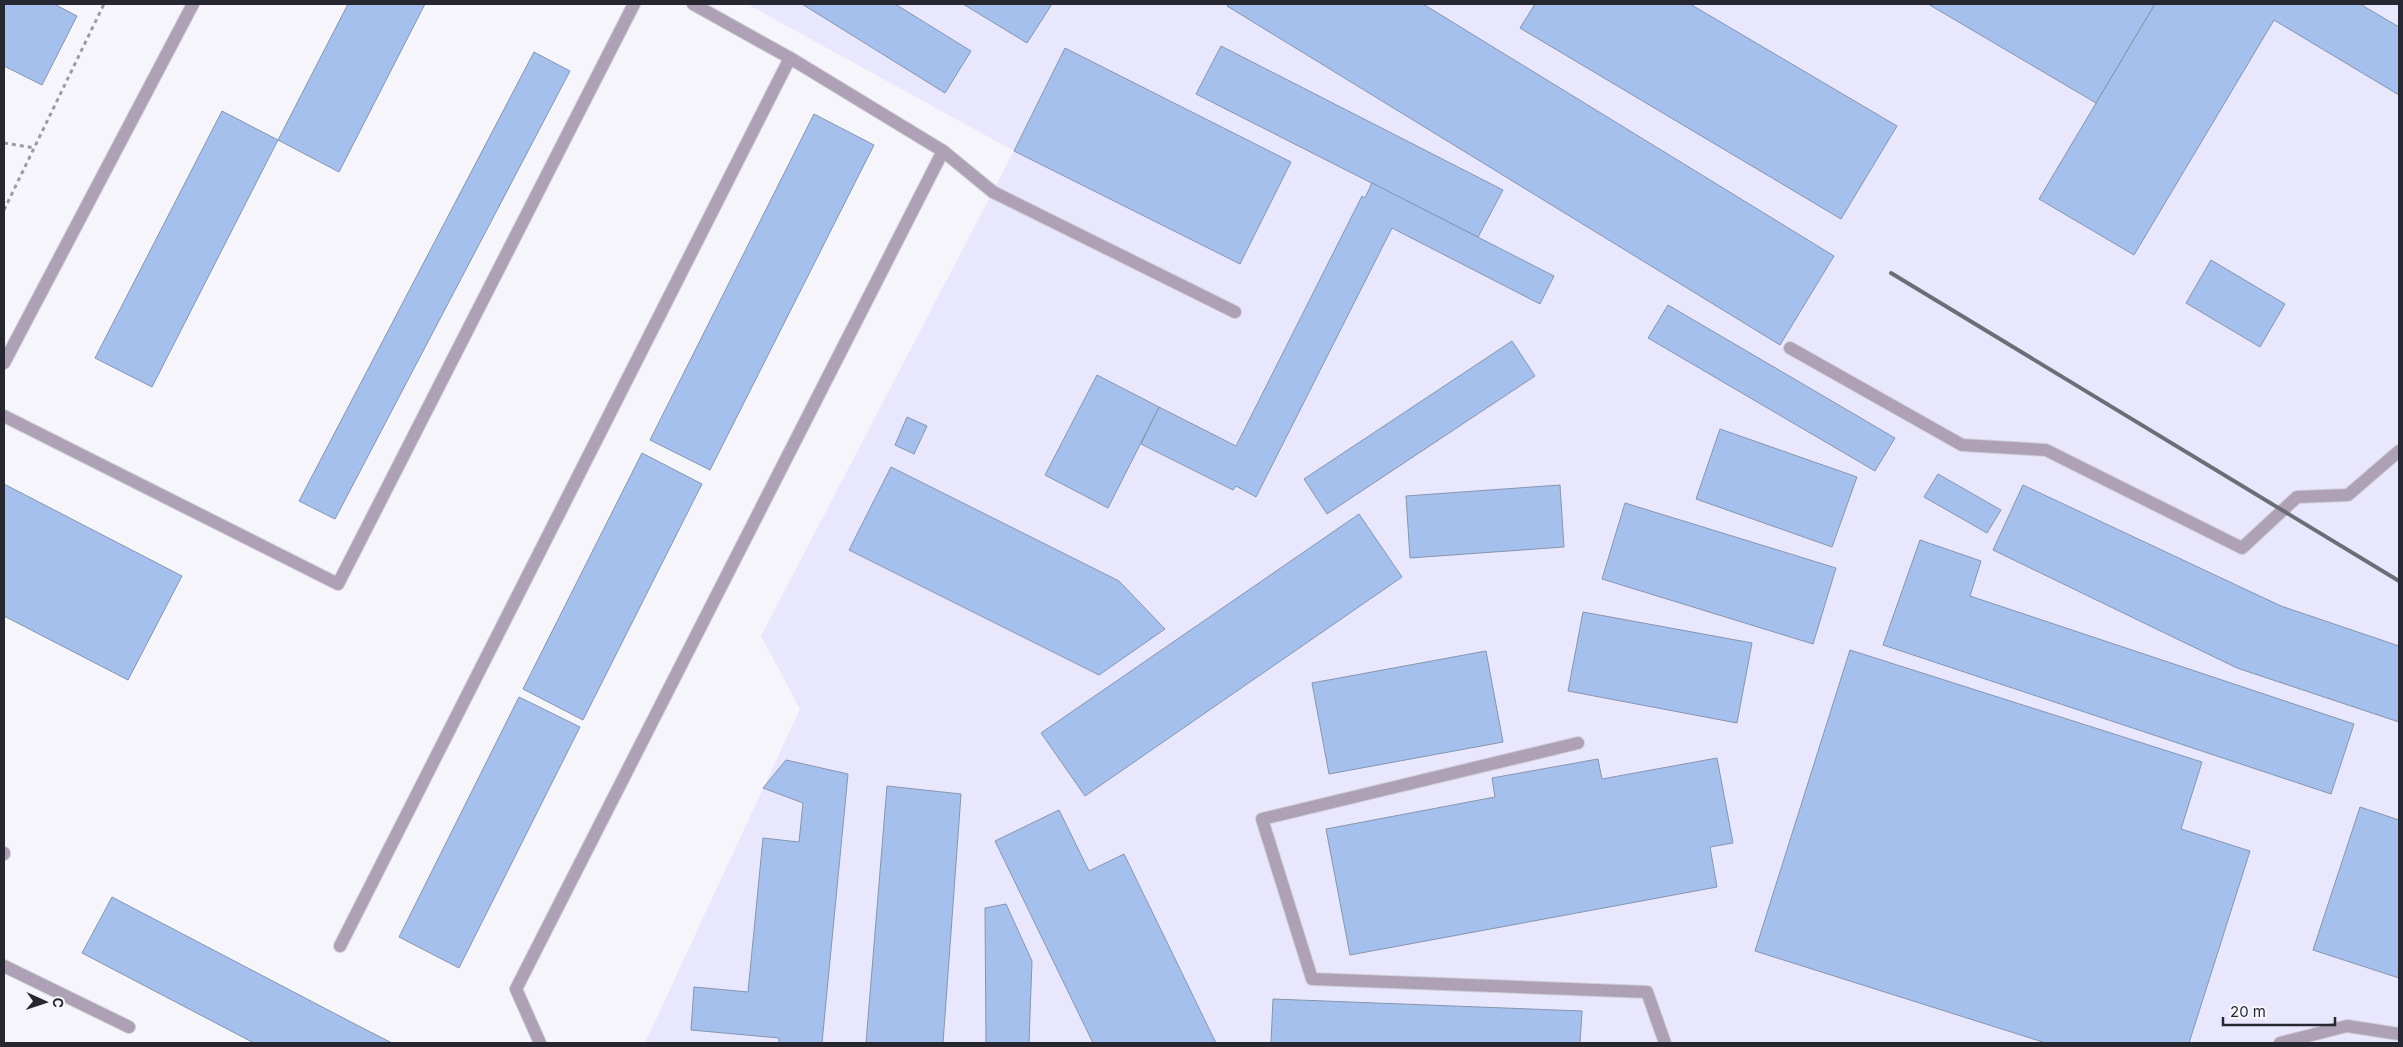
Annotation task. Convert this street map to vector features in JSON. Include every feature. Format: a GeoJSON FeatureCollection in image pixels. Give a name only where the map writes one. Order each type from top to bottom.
{"type":"FeatureCollection","features":[{"type":"Feature","properties":{"kind":"street"},"geometry":{"type":"LineString","coordinates":[[4,416],[338,584],[634,4]]}},
{"type":"Feature","properties":{"kind":"street"},"geometry":{"type":"LineString","coordinates":[[694,4],[790,58],[943,151],[993,192],[1235,312]]}},
{"type":"Feature","properties":{"kind":"street"},"geometry":{"type":"LineString","coordinates":[[4,364],[190,5]]}},
{"type":"Feature","properties":{"kind":"street"},"geometry":{"type":"LineString","coordinates":[[340,946],[790,58]]}},
{"type":"Feature","properties":{"kind":"street"},"geometry":{"type":"LineString","coordinates":[[540,1043],[516,989],[943,151]]}},
{"type":"Feature","properties":{"kind":"street"},"geometry":{"type":"LineString","coordinates":[[1790,348],[1962,445],[2046,450],[2242,548],[2297,497],[2348,495],[2399,451]]}},
{"type":"Feature","properties":{"kind":"street"},"geometry":{"type":"LineString","coordinates":[[1578,743],[1262,819],[1312,979],[1647,992],[1665,1043]]}},
{"type":"Feature","properties":{"kind":"street"},"geometry":{"type":"LineString","coordinates":[[4,966],[130,1027]]}},
{"type":"Feature","properties":{"kind":"street"},"geometry":{"type":"LineString","coordinates":[[2280,1043],[2348,1026],[2399,1034]]}},
{"type":"Feature","properties":{"kind":"path"},"geometry":{"type":"LineString","coordinates":[[4,210],[104,4]]}},
{"type":"Feature","properties":{"kind":"path"},"geometry":{"type":"LineString","coordinates":[[4,143],[34,148]]}},
{"type":"Feature","properties":{"kind":"shaded area"},"geometry":{"type":"Polygon","coordinates":[[[747,4],[2399,4],[2399,1043],[645,1043],[800,709],[761,636],[1014,151],[747,4]]]}},
{"type":"Feature","properties":{"kind":"building"},"geometry":{"type":"Polygon","coordinates":[[[4,4],[54,4],[77,16],[42,85],[4,66],[4,4]]]}},
{"type":"Feature","properties":{"kind":"building"},"geometry":{"type":"Polygon","coordinates":[[[348,4],[425,4],[339,172],[278,140],[348,4]]]}},
{"type":"Feature","properties":{"kind":"building"},"geometry":{"type":"Polygon","coordinates":[[[802,4],[895,4],[971,51],[945,93],[802,4]]]}},
{"type":"Feature","properties":{"kind":"building"},"geometry":{"type":"Polygon","coordinates":[[[963,4],[1052,4],[1027,43],[963,4]]]}},
{"type":"Feature","properties":{"kind":"building"},"geometry":{"type":"Polygon","coordinates":[[[1229,4],[1423,4],[1834,256],[1780,345],[1227,6],[1229,4]]]}},
{"type":"Feature","properties":{"kind":"building"},"geometry":{"type":"Polygon","coordinates":[[[1535,4],[1690,4],[1897,126],[1841,219],[1520,28],[1535,4]]]}},
{"type":"Feature","properties":{"kind":"building"},"geometry":{"type":"Polygon","coordinates":[[[1928,4],[2155,4],[2096,103],[1928,4]]]}},
{"type":"Feature","properties":{"kind":"building"},"geometry":{"type":"Polygon","coordinates":[[[2155,4],[2360,4],[2399,27],[2399,95],[2274,20],[2134,255],[2039,199],[2155,4]]]}},
{"type":"Feature","properties":{"kind":"building"},"geometry":{"type":"Polygon","coordinates":[[[1221,46],[1503,190],[1478,237],[1196,94],[1221,46]]]}},
{"type":"Feature","properties":{"kind":"building"},"geometry":{"type":"Polygon","coordinates":[[[1065,48],[1291,162],[1240,264],[1014,151],[1065,48]]]}},
{"type":"Feature","properties":{"kind":"building"},"geometry":{"type":"Polygon","coordinates":[[[534,52],[570,71],[335,519],[299,501],[534,52]]]}},
{"type":"Feature","properties":{"kind":"building"},"geometry":{"type":"Polygon","coordinates":[[[222,111],[278,140],[152,387],[95,358],[222,111]]]}},
{"type":"Feature","properties":{"kind":"building"},"geometry":{"type":"Polygon","coordinates":[[[814,114],[874,145],[710,470],[650,440],[814,114]]]}},
{"type":"Feature","properties":{"kind":"building"},"geometry":{"type":"Polygon","coordinates":[[[1372,183],[1554,276],[1540,304],[1392,228],[1256,497],[1236,486],[1233,490],[1141,444],[1159,407],[1236,446],[1362,196],[1365,198],[1372,183]]]}},
{"type":"Feature","properties":{"kind":"building"},"geometry":{"type":"Polygon","coordinates":[[[2211,260],[2285,304],[2260,347],[2186,303],[2211,260]]]}},
{"type":"Feature","properties":{"kind":"building"},"geometry":{"type":"Polygon","coordinates":[[[1668,305],[1895,438],[1875,471],[1648,338],[1668,305]]]}},
{"type":"Feature","properties":{"kind":"building"},"geometry":{"type":"Polygon","coordinates":[[[1512,341],[1535,376],[1327,514],[1304,479],[1512,341]]]}},
{"type":"Feature","properties":{"kind":"building"},"geometry":{"type":"Polygon","coordinates":[[[1097,375],[1159,407],[1108,508],[1045,475],[1097,375]]]}},
{"type":"Feature","properties":{"kind":"building"},"geometry":{"type":"Polygon","coordinates":[[[907,417],[927,426],[914,454],[895,445],[907,417]]]}},
{"type":"Feature","properties":{"kind":"building"},"geometry":{"type":"Polygon","coordinates":[[[1720,429],[1857,477],[1832,547],[1696,499],[1720,429]]]}},
{"type":"Feature","properties":{"kind":"building"},"geometry":{"type":"Polygon","coordinates":[[[642,453],[702,484],[583,720],[523,689],[642,453]]]}},
{"type":"Feature","properties":{"kind":"building"},"geometry":{"type":"Polygon","coordinates":[[[891,467],[1119,581],[1165,629],[1099,675],[849,550],[891,467]]]}},
{"type":"Feature","properties":{"kind":"building"},"geometry":{"type":"Polygon","coordinates":[[[1938,474],[2001,510],[1987,533],[1924,497],[1938,474]]]}},
{"type":"Feature","properties":{"kind":"building"},"geometry":{"type":"Polygon","coordinates":[[[4,484],[182,576],[128,680],[4,616],[4,484]]]}},
{"type":"Feature","properties":{"kind":"building"},"geometry":{"type":"Polygon","coordinates":[[[1560,485],[1564,547],[1410,558],[1406,496],[1560,485]]]}},
{"type":"Feature","properties":{"kind":"building"},"geometry":{"type":"Polygon","coordinates":[[[2023,485],[2281,606],[2399,646],[2399,722],[2237,668],[1993,550],[2023,485]]]}},
{"type":"Feature","properties":{"kind":"building"},"geometry":{"type":"Polygon","coordinates":[[[1625,503],[1836,568],[1813,644],[1602,579],[1625,503]]]}},
{"type":"Feature","properties":{"kind":"building"},"geometry":{"type":"Polygon","coordinates":[[[1359,514],[1402,577],[1085,796],[1041,733],[1359,514]]]}},
{"type":"Feature","properties":{"kind":"building"},"geometry":{"type":"Polygon","coordinates":[[[1920,540],[1981,561],[1970,596],[2354,724],[2331,794],[1883,645],[1920,540]]]}},
{"type":"Feature","properties":{"kind":"building"},"geometry":{"type":"Polygon","coordinates":[[[1583,612],[1752,643],[1737,723],[1568,691],[1583,612]]]}},
{"type":"Feature","properties":{"kind":"building"},"geometry":{"type":"Polygon","coordinates":[[[1850,650],[2202,762],[2181,829],[2250,851],[2189,1043],[2046,1043],[1755,951],[1850,650]]]}},
{"type":"Feature","properties":{"kind":"building"},"geometry":{"type":"Polygon","coordinates":[[[1486,651],[1503,742],[1329,774],[1312,683],[1486,651]]]}},
{"type":"Feature","properties":{"kind":"building"},"geometry":{"type":"Polygon","coordinates":[[[519,697],[580,727],[459,968],[399,937],[519,697]]]}},
{"type":"Feature","properties":{"kind":"building"},"geometry":{"type":"Polygon","coordinates":[[[1717,758],[1733,843],[1710,847],[1717,887],[1350,955],[1326,829],[1495,797],[1492,778],[1598,759],[1602,779],[1717,758]]]}},
{"type":"Feature","properties":{"kind":"building"},"geometry":{"type":"Polygon","coordinates":[[[786,760],[848,774],[822,1043],[779,1043],[779,1038],[691,1030],[694,987],[748,992],[763,838],[799,842],[803,803],[763,788],[786,760]]]}},
{"type":"Feature","properties":{"kind":"building"},"geometry":{"type":"Polygon","coordinates":[[[887,786],[961,794],[943,1043],[866,1043],[887,786]]]}},
{"type":"Feature","properties":{"kind":"building"},"geometry":{"type":"Polygon","coordinates":[[[2360,807],[2399,820],[2399,978],[2313,950],[2360,807]]]}},
{"type":"Feature","properties":{"kind":"building"},"geometry":{"type":"Polygon","coordinates":[[[1059,810],[1089,871],[1124,854],[1216,1043],[1093,1043],[995,841],[1059,810]]]}},
{"type":"Feature","properties":{"kind":"building"},"geometry":{"type":"Polygon","coordinates":[[[112,897],[392,1043],[254,1043],[82,953],[112,897]]]}},
{"type":"Feature","properties":{"kind":"building"},"geometry":{"type":"Polygon","coordinates":[[[1006,904],[1032,961],[1029,1043],[986,1043],[985,908],[1006,904]]]}},
{"type":"Feature","properties":{"kind":"building"},"geometry":{"type":"Polygon","coordinates":[[[1273,999],[1582,1011],[1580,1043],[1271,1043],[1273,999]]]}},
{"type":"Feature","properties":{"kind":"railway"},"geometry":{"type":"LineString","coordinates":[[1891,273],[2399,581]]}}]}
